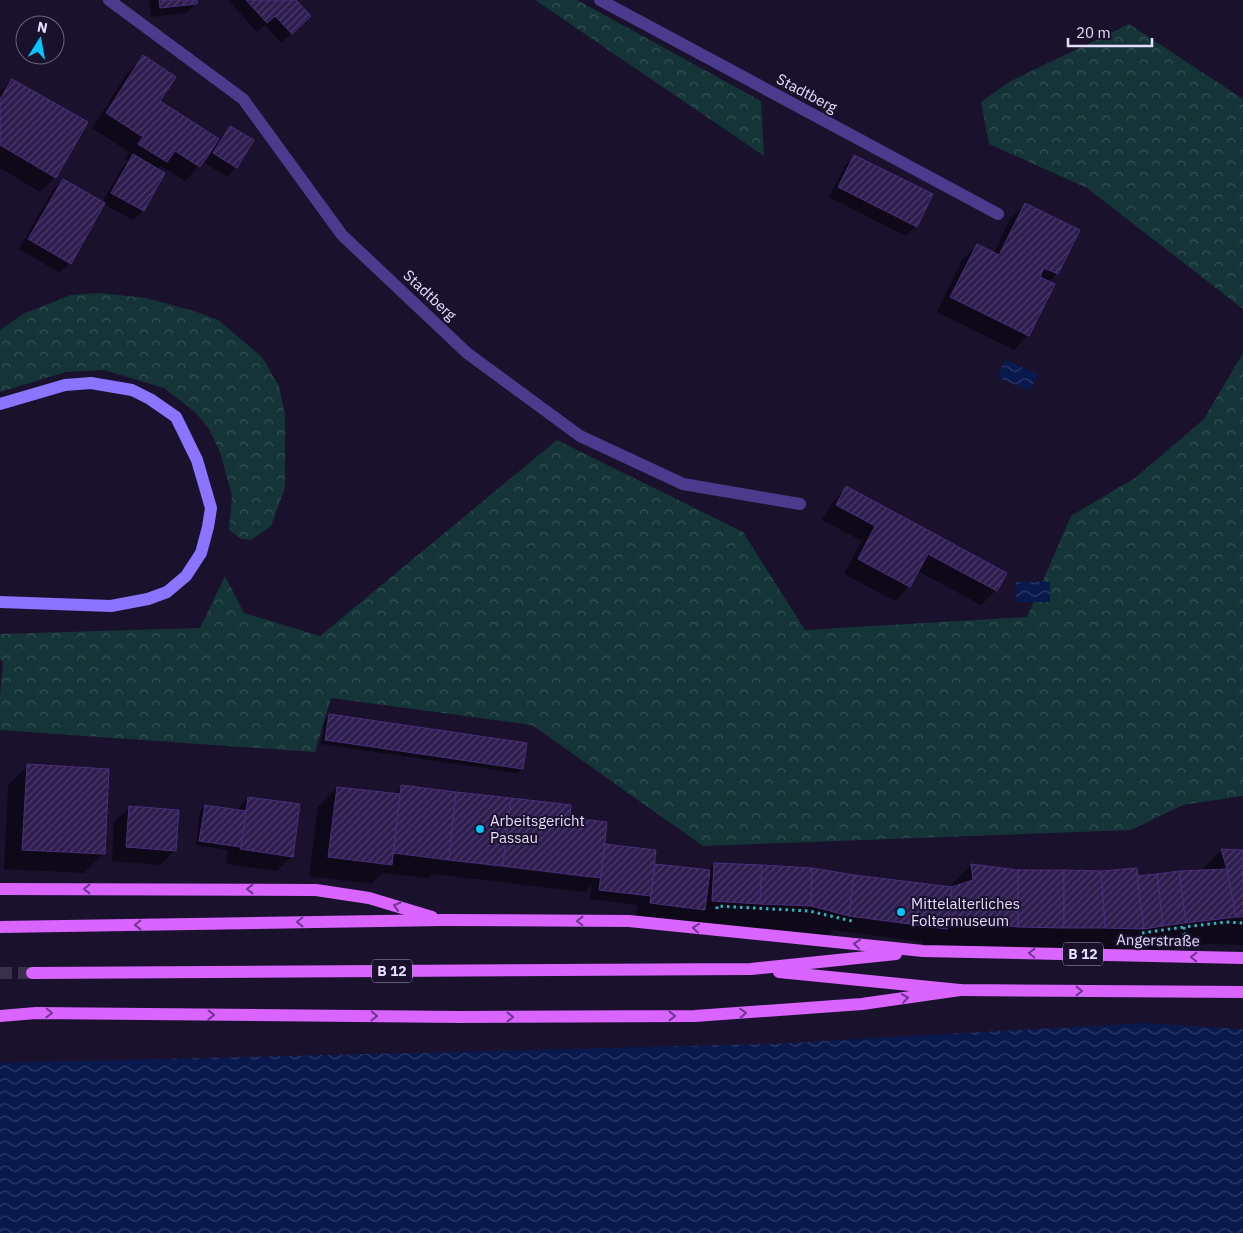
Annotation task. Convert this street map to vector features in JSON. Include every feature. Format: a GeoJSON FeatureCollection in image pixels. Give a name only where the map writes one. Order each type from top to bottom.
{"type":"FeatureCollection","features":[{"type":"Feature","properties":{"kind":"main road"},"geometry":{"type":"LineString","coordinates":[[0,889],[316,890],[369,898],[444,920]]}},
{"type":"Feature","properties":{"kind":"main road"},"geometry":{"type":"LineString","coordinates":[[0,927],[444,920],[629,921],[923,951]]}},
{"type":"Feature","properties":{"kind":"main road","name":"Angerstraße"},"geometry":{"type":"LineString","coordinates":[[923,951],[1243,958]]}},
{"type":"Feature","properties":{"kind":"main road","name":"B 12"},"geometry":{"type":"LineString","coordinates":[[32,973],[751,969],[923,951]]}},
{"type":"Feature","properties":{"kind":"main road","name":"B 12"},"geometry":{"type":"LineString","coordinates":[[751,969],[960,990],[1243,992]]}},
{"type":"Feature","properties":{"kind":"main road"},"geometry":{"type":"LineString","coordinates":[[0,1016],[36,1013],[461,1017],[695,1016],[862,1004],[960,990]]}},
{"type":"Feature","properties":{"kind":"street"},"geometry":{"type":"LineString","coordinates":[[0,404],[65,385],[91,383],[132,390],[150,398],[176,417],[197,460],[210,508],[208,527],[201,553],[186,576],[167,592],[148,599],[111,606],[0,602]]}},
{"type":"Feature","properties":{"kind":"lane","name":"Stadtberg"},"geometry":{"type":"LineString","coordinates":[[109,0],[243,99],[342,235],[467,353],[580,436],[683,484],[800,504]]}},
{"type":"Feature","properties":{"kind":"lane","name":"Stadtberg"},"geometry":{"type":"LineString","coordinates":[[600,0],[998,214]]}},
{"type":"Feature","properties":{"kind":"path"},"geometry":{"type":"LineString","coordinates":[[717,912],[718,906],[800,911],[858,921]]}},
{"type":"Feature","properties":{"kind":"path"},"geometry":{"type":"LineString","coordinates":[[1134,933],[1226,922],[1243,923]]}},
{"type":"Feature","properties":{"kind":"path"},"geometry":{"type":"LineString","coordinates":[[1184,927],[1184,934],[1188,934]]}},
{"type":"Feature","properties":{"kind":"green space"},"geometry":{"type":"Polygon","coordinates":[[[535,0],[577,0],[761,101],[764,156],[535,0]]]}},
{"type":"Feature","properties":{"kind":"green space"},"geometry":{"type":"Polygon","coordinates":[[[1129,24],[1243,99],[1243,309],[1087,188],[989,144],[981,102],[1009,82],[1129,24]]]}},
{"type":"Feature","properties":{"kind":"green space"},"geometry":{"type":"Polygon","coordinates":[[[99,293],[146,298],[197,312],[218,320],[262,357],[279,386],[285,415],[285,488],[271,526],[251,540],[241,539],[229,530],[232,496],[220,452],[209,429],[196,413],[164,388],[104,370],[66,372],[0,392],[0,330],[23,314],[71,295],[99,293]]]}},
{"type":"Feature","properties":{"kind":"green space"},"geometry":{"type":"Polygon","coordinates":[[[1243,353],[1243,796],[1183,805],[1131,830],[703,846],[532,725],[331,698],[315,752],[0,730],[3,661],[0,660],[0,634],[200,628],[225,576],[244,613],[320,636],[557,440],[743,532],[805,630],[1027,617],[1071,516],[1135,478],[1204,419],[1243,353]]]}},
{"type":"Feature","properties":{"kind":"water"},"geometry":{"type":"Polygon","coordinates":[[[1005,360],[1038,374],[1030,391],[997,377],[1005,360]]]}},
{"type":"Feature","properties":{"kind":"water"},"geometry":{"type":"Polygon","coordinates":[[[1016,582],[1050,582],[1050,602],[1016,602],[1016,582]]]}},
{"type":"Feature","properties":{"kind":"water"},"geometry":{"type":"Polygon","coordinates":[[[1144,1023],[1243,1029],[1243,1233],[0,1233],[0,1063],[769,1044],[1144,1023]]]}},
{"type":"Feature","properties":{"kind":"building"},"geometry":{"type":"Polygon","coordinates":[[[159,0],[197,0],[197,4],[160,8],[159,0]]]}},
{"type":"Feature","properties":{"kind":"building"},"geometry":{"type":"Polygon","coordinates":[[[246,0],[296,0],[311,16],[292,34],[275,16],[267,23],[246,0]]]}},
{"type":"Feature","properties":{"kind":"building"},"geometry":{"type":"Polygon","coordinates":[[[143,55],[176,77],[160,101],[219,139],[200,167],[175,151],[167,162],[138,144],[143,137],[106,113],[143,55]]]}},
{"type":"Feature","properties":{"kind":"building"},"geometry":{"type":"Polygon","coordinates":[[[12,79],[88,122],[56,178],[0,145],[0,99],[12,79]]]}},
{"type":"Feature","properties":{"kind":"building"},"geometry":{"type":"Polygon","coordinates":[[[230,126],[254,140],[237,168],[213,153],[230,126]]]}},
{"type":"Feature","properties":{"kind":"building"},"geometry":{"type":"Polygon","coordinates":[[[133,154],[165,173],[144,211],[111,193],[133,154]]]}},
{"type":"Feature","properties":{"kind":"building"},"geometry":{"type":"Polygon","coordinates":[[[854,155],[933,194],[917,227],[838,187],[854,155]]]}},
{"type":"Feature","properties":{"kind":"building"},"geometry":{"type":"Polygon","coordinates":[[[63,179],[105,203],[71,264],[28,239],[63,179]]]}},
{"type":"Feature","properties":{"kind":"building"},"geometry":{"type":"Polygon","coordinates":[[[1025,203],[1080,230],[1058,274],[1044,268],[1040,277],[1055,284],[1029,336],[950,297],[977,244],[999,255],[1025,203]]]}},
{"type":"Feature","properties":{"kind":"building"},"geometry":{"type":"Polygon","coordinates":[[[846,486],[1007,573],[997,591],[928,554],[910,587],[858,559],[875,526],[836,505],[846,486]]]}},
{"type":"Feature","properties":{"kind":"building"},"geometry":{"type":"Polygon","coordinates":[[[329,714],[527,743],[523,769],[325,740],[329,714]]]}},
{"type":"Feature","properties":{"kind":"building"},"geometry":{"type":"Polygon","coordinates":[[[27,764],[109,769],[105,854],[22,850],[27,764]]]}},
{"type":"Feature","properties":{"kind":"building"},"geometry":{"type":"Polygon","coordinates":[[[401,785],[456,792],[449,860],[393,853],[401,785]]]}},
{"type":"Feature","properties":{"kind":"building"},"geometry":{"type":"Polygon","coordinates":[[[337,787],[400,794],[392,865],[328,857],[337,787]]]}},
{"type":"Feature","properties":{"kind":"building","name":"Arbeitsgericht Passau"},"geometry":{"type":"Polygon","coordinates":[[[456,792],[511,798],[503,866],[449,860],[456,792]]]}},
{"type":"Feature","properties":{"kind":"building"},"geometry":{"type":"Polygon","coordinates":[[[248,797],[300,804],[293,857],[240,849],[248,797]]]}},
{"type":"Feature","properties":{"kind":"building"},"geometry":{"type":"Polygon","coordinates":[[[511,798],[571,805],[570,818],[607,822],[601,878],[503,866],[511,798]]]}},
{"type":"Feature","properties":{"kind":"building"},"geometry":{"type":"Polygon","coordinates":[[[205,805],[246,811],[241,847],[199,841],[205,805]]]}},
{"type":"Feature","properties":{"kind":"building"},"geometry":{"type":"Polygon","coordinates":[[[129,806],[179,810],[176,851],[126,847],[129,806]]]}},
{"type":"Feature","properties":{"kind":"building"},"geometry":{"type":"Polygon","coordinates":[[[605,844],[656,850],[651,896],[599,890],[605,844]]]}},
{"type":"Feature","properties":{"kind":"building"},"geometry":{"type":"Polygon","coordinates":[[[1221,849],[1243,850],[1243,917],[1236,917],[1227,869],[1221,849]]]}},
{"type":"Feature","properties":{"kind":"building"},"geometry":{"type":"Polygon","coordinates":[[[714,863],[762,865],[760,904],[712,901],[714,863]]]}},
{"type":"Feature","properties":{"kind":"building"},"geometry":{"type":"Polygon","coordinates":[[[655,864],[710,870],[705,910],[650,903],[655,864]]]}},
{"type":"Feature","properties":{"kind":"building"},"geometry":{"type":"Polygon","coordinates":[[[971,864],[1018,870],[1018,927],[948,919],[952,887],[973,880],[971,864]]]}},
{"type":"Feature","properties":{"kind":"building"},"geometry":{"type":"Polygon","coordinates":[[[762,865],[812,868],[811,906],[760,904],[762,865]]]}},
{"type":"Feature","properties":{"kind":"building"},"geometry":{"type":"Polygon","coordinates":[[[812,868],[854,875],[849,916],[811,906],[812,868]]]}},
{"type":"Feature","properties":{"kind":"building"},"geometry":{"type":"Polygon","coordinates":[[[1137,868],[1144,929],[1105,928],[1101,871],[1137,868]]]}},
{"type":"Feature","properties":{"kind":"building"},"geometry":{"type":"Polygon","coordinates":[[[1227,869],[1236,917],[1186,923],[1179,871],[1227,869]]]}},
{"type":"Feature","properties":{"kind":"building"},"geometry":{"type":"Polygon","coordinates":[[[1018,870],[1064,870],[1064,928],[1018,927],[1018,870]]]}},
{"type":"Feature","properties":{"kind":"building"},"geometry":{"type":"Polygon","coordinates":[[[1064,870],[1101,871],[1105,928],[1064,928],[1064,870]]]}},
{"type":"Feature","properties":{"kind":"building"},"geometry":{"type":"Polygon","coordinates":[[[1179,871],[1186,923],[1163,926],[1157,874],[1179,871]]]}},
{"type":"Feature","properties":{"kind":"building"},"geometry":{"type":"Polygon","coordinates":[[[1157,874],[1163,926],[1144,929],[1137,876],[1157,874]]]}},
{"type":"Feature","properties":{"kind":"building"},"geometry":{"type":"Polygon","coordinates":[[[854,875],[952,887],[947,929],[849,916],[854,875]]]}},
{"type":"Feature","properties":{"kind":"tunnel"},"geometry":{"type":"LineString","coordinates":[[0,973],[32,973]]}},
{"type":"Feature","properties":{"kind":"place","name":"Arbeitsgericht Passau"},"geometry":{"type":"Point","coordinates":[480,829]}},
{"type":"Feature","properties":{"kind":"place","name":"Mittelalterliches Foltermuseum"},"geometry":{"type":"Point","coordinates":[901,912]}}]}
